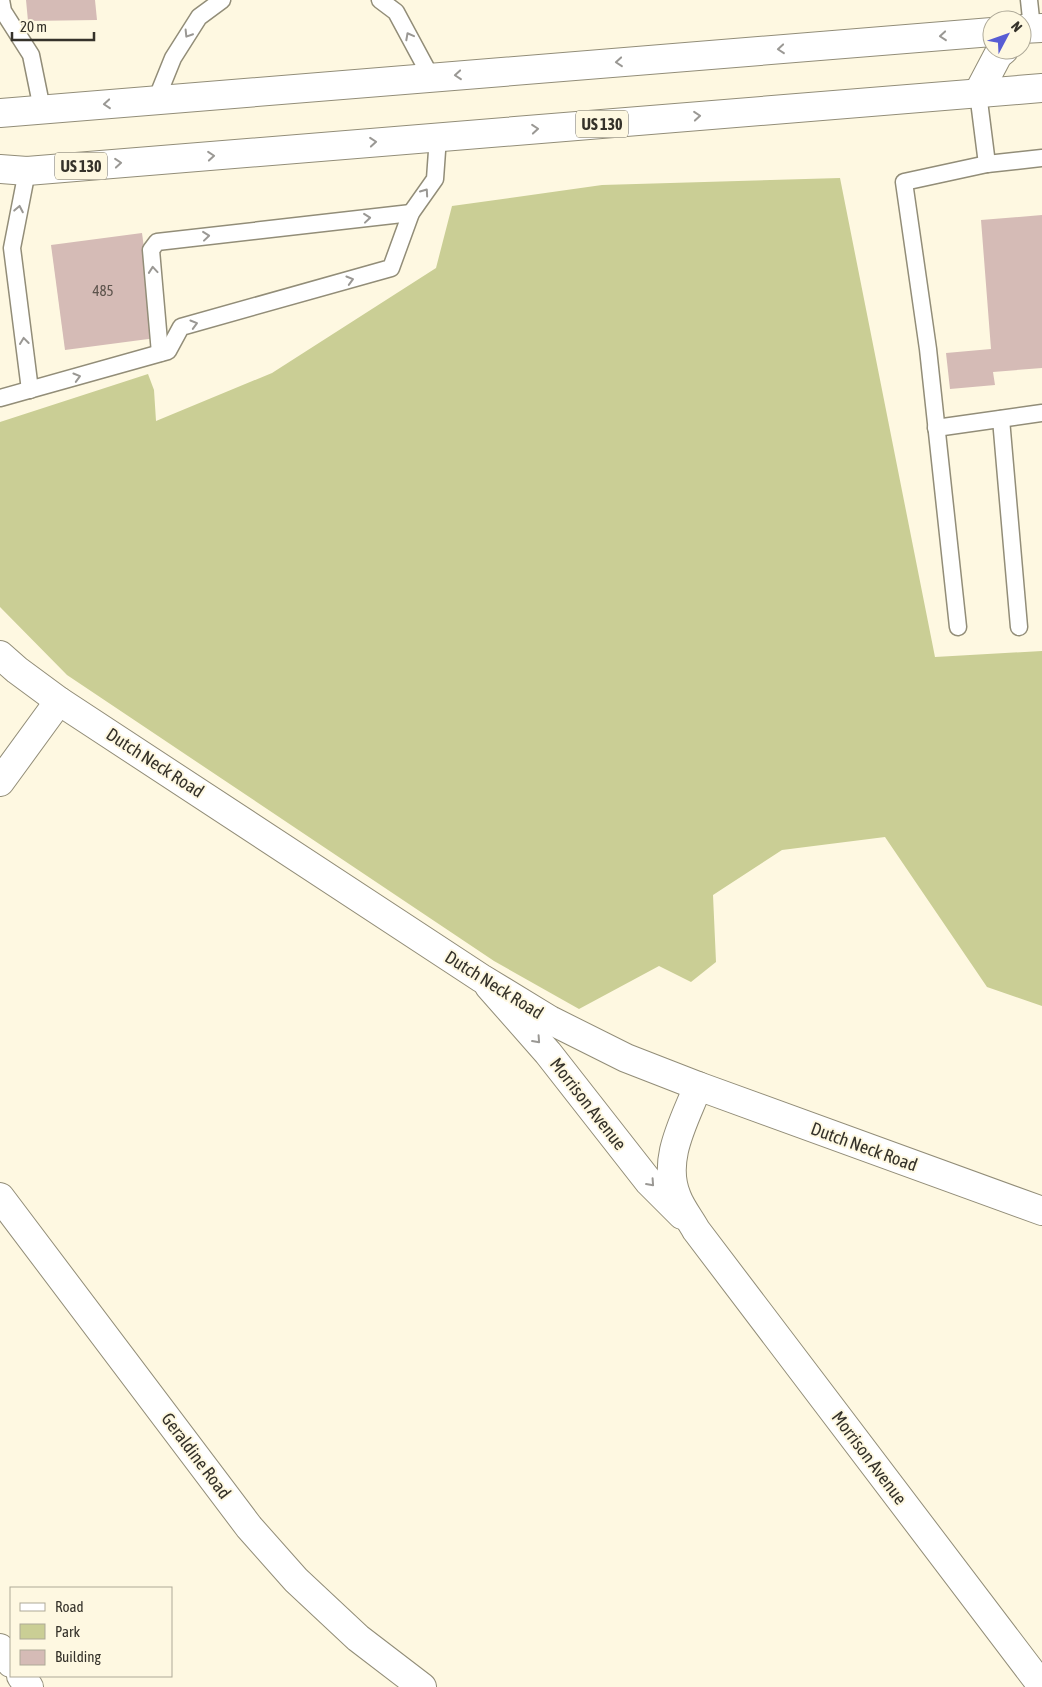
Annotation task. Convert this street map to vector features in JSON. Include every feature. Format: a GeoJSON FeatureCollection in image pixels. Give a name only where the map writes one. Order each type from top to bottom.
{"type":"FeatureCollection","features":[{"type":"Feature","properties":{"kind":"main road"},"geometry":{"type":"LineString","coordinates":[[0,112],[982,33]]}},
{"type":"Feature","properties":{"kind":"main road"},"geometry":{"type":"LineString","coordinates":[[978,93],[995,60]]}},
{"type":"Feature","properties":{"kind":"main road","name":"US 130"},"geometry":{"type":"LineString","coordinates":[[0,169],[27,171],[1042,88]]}},
{"type":"Feature","properties":{"kind":"main road","name":"Dutch Neck Road"},"geometry":{"type":"LineString","coordinates":[[0,655],[59,701],[481,978],[550,1020],[626,1058],[698,1086],[1042,1211]]}},
{"type":"Feature","properties":{"kind":"main road"},"geometry":{"type":"LineString","coordinates":[[0,782],[59,701]]}},
{"type":"Feature","properties":{"kind":"main road","name":"Morrison Avenue"},"geometry":{"type":"LineString","coordinates":[[481,978],[548,1053],[649,1182],[696,1230]]}},
{"type":"Feature","properties":{"kind":"main road","name":"Morrison Avenue"},"geometry":{"type":"LineString","coordinates":[[698,1086],[674,1149],[672,1172],[676,1196],[696,1230],[1042,1686]]}},
{"type":"Feature","properties":{"kind":"main road","name":"Geraldine Road"},"geometry":{"type":"LineString","coordinates":[[0,1197],[255,1534],[296,1580],[358,1638],[422,1687]]}},
{"type":"Feature","properties":{"kind":"main road"},"geometry":{"type":"LineString","coordinates":[[0,1648],[10,1662]]}},
{"type":"Feature","properties":{"kind":"lane"},"geometry":{"type":"LineString","coordinates":[[1,0],[3,11],[31,55],[42,109]]}},
{"type":"Feature","properties":{"kind":"lane"},"geometry":{"type":"LineString","coordinates":[[156,100],[173,58],[199,17],[222,0]]}},
{"type":"Feature","properties":{"kind":"lane"},"geometry":{"type":"LineString","coordinates":[[380,0],[396,12],[431,77]]}},
{"type":"Feature","properties":{"kind":"lane"},"geometry":{"type":"LineString","coordinates":[[978,93],[987,164]]}},
{"type":"Feature","properties":{"kind":"lane"},"geometry":{"type":"LineString","coordinates":[[0,398],[168,351],[181,327],[391,268],[411,213],[435,179],[438,137]]}},
{"type":"Feature","properties":{"kind":"lane"},"geometry":{"type":"LineString","coordinates":[[958,628],[928,349],[904,182],[987,164],[1042,158]]}},
{"type":"Feature","properties":{"kind":"lane"},"geometry":{"type":"LineString","coordinates":[[6,249],[27,171]]}},
{"type":"Feature","properties":{"kind":"lane"},"geometry":{"type":"LineString","coordinates":[[160,354],[151,250],[157,242],[411,213]]}},
{"type":"Feature","properties":{"kind":"lane"},"geometry":{"type":"LineString","coordinates":[[0,236],[6,249],[30,390]]}},
{"type":"Feature","properties":{"kind":"lane"},"geometry":{"type":"LineString","coordinates":[[936,428],[1042,413]]}},
{"type":"Feature","properties":{"kind":"lane"},"geometry":{"type":"LineString","coordinates":[[1001,419],[1019,627]]}},
{"type":"Feature","properties":{"kind":"green space"},"geometry":{"type":"Polygon","coordinates":[[[840,178],[935,657],[1042,651],[1042,1006],[987,987],[885,837],[782,850],[713,895],[716,962],[691,982],[659,966],[579,1009],[494,961],[67,675],[0,607],[0,422],[148,374],[154,390],[156,421],[272,373],[436,268],[452,206],[602,185],[840,178]]]}},
{"type":"Feature","properties":{"kind":"building"},"geometry":{"type":"Polygon","coordinates":[[[26,0],[95,0],[97,20],[28,21],[26,0]]]}},
{"type":"Feature","properties":{"kind":"building"},"geometry":{"type":"Polygon","coordinates":[[[1042,215],[1042,368],[993,372],[995,385],[950,389],[946,353],[991,349],[981,220],[1042,215]]]}},
{"type":"Feature","properties":{"kind":"building"},"geometry":{"type":"Polygon","coordinates":[[[142,233],[156,338],[65,350],[51,245],[142,233]]]}}]}
